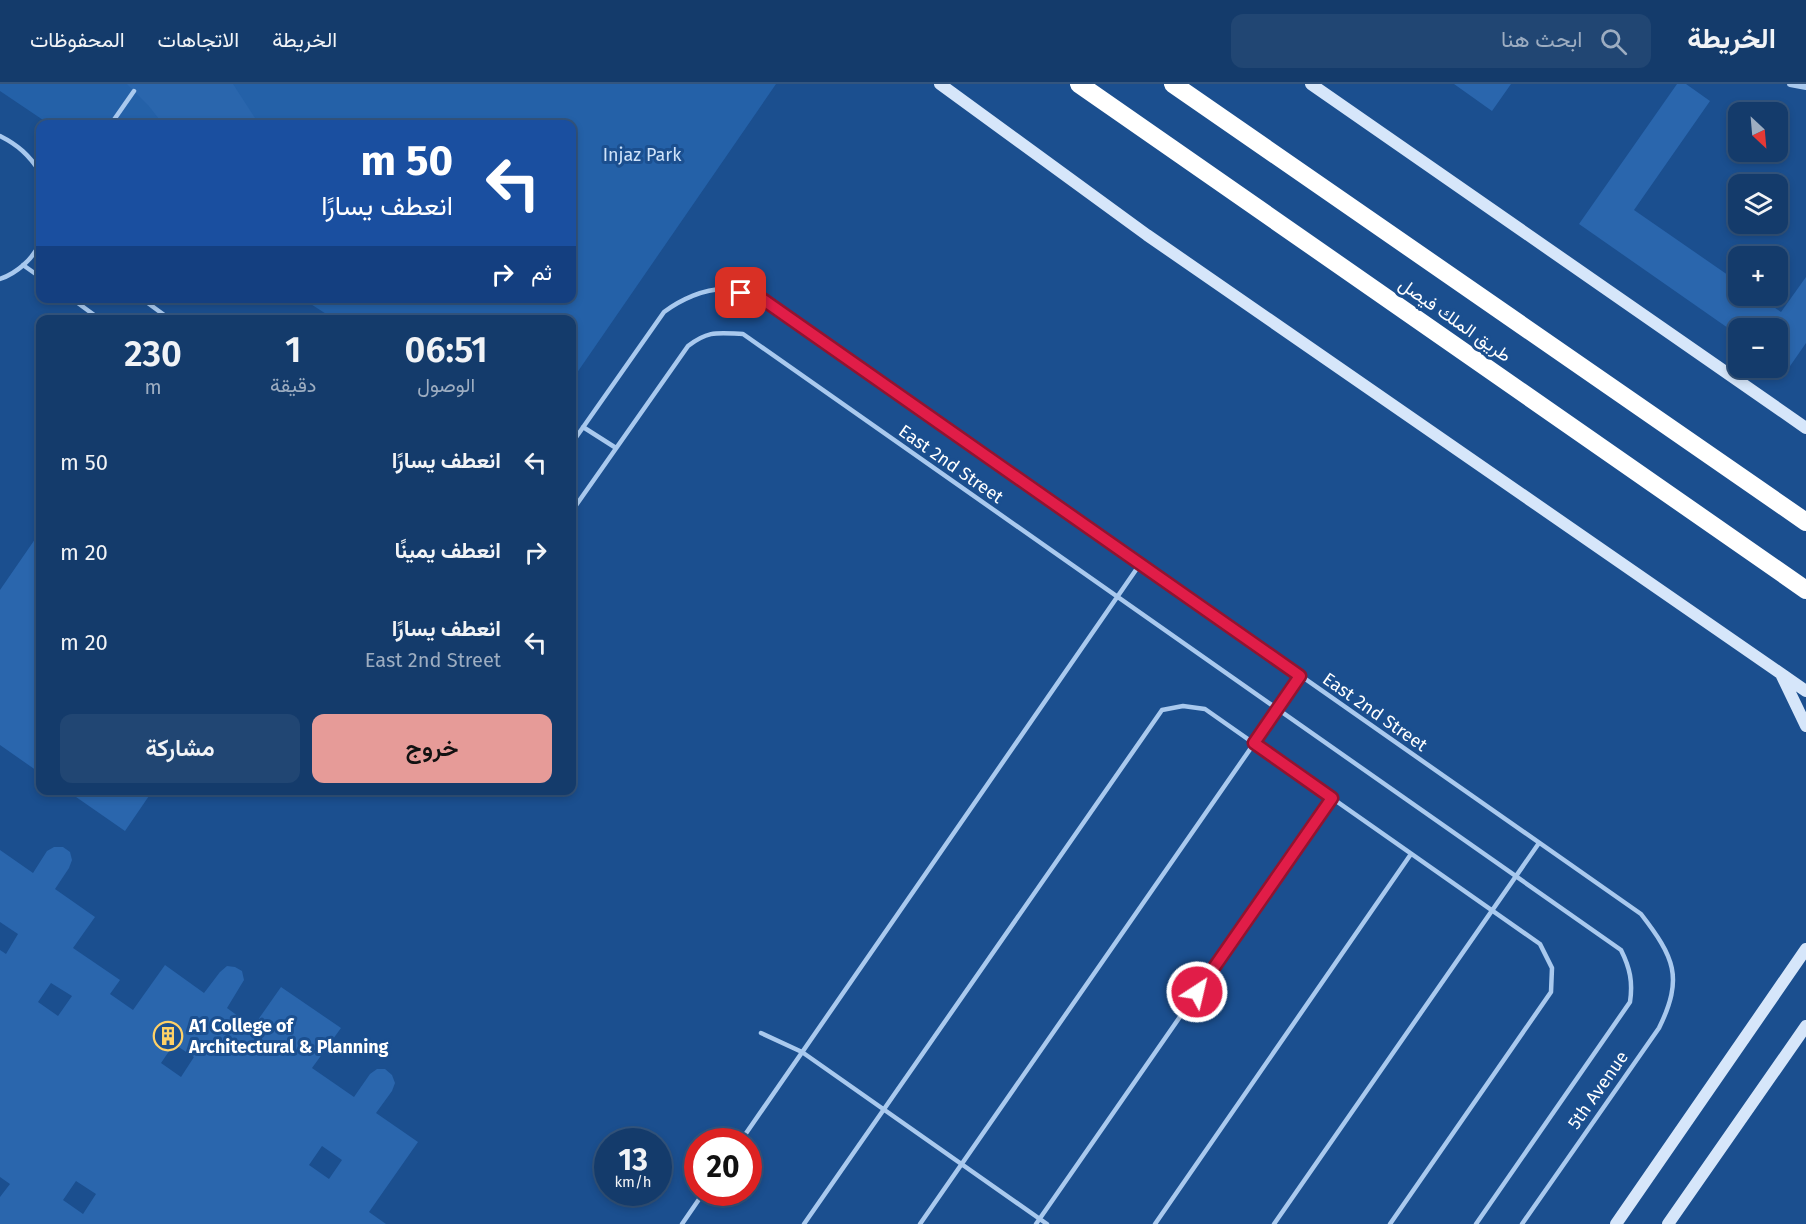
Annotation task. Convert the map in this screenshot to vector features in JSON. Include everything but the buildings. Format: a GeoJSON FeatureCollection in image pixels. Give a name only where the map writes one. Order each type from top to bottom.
{"type":"FeatureCollection","features":[{"type":"Feature","properties":{"kind":"highway","name":"طريق الملك فيصل"},"geometry":{"type":"LineString","coordinates":[[1079,84],[1806,590]]}},
{"type":"Feature","properties":{"kind":"highway","name":"طريق الملك فيصل"},"geometry":{"type":"LineString","coordinates":[[1173,84],[1806,522]]}},
{"type":"Feature","properties":{"kind":"main road"},"geometry":{"type":"LineString","coordinates":[[940,84],[1147,235],[1806,691]]}},
{"type":"Feature","properties":{"kind":"main road"},"geometry":{"type":"LineString","coordinates":[[1311,84],[1806,428]]}},
{"type":"Feature","properties":{"kind":"main road"},"geometry":{"type":"LineString","coordinates":[[1780,673],[1806,726]]}},
{"type":"Feature","properties":{"kind":"main road"},"geometry":{"type":"LineString","coordinates":[[1616,1224],[1806,951]]}},
{"type":"Feature","properties":{"kind":"main road"},"geometry":{"type":"LineString","coordinates":[[1668,1224],[1806,1026]]}},
{"type":"Feature","properties":{"kind":"street"},"geometry":{"type":"LineString","coordinates":[[1790,84],[1806,87]]}},
{"type":"Feature","properties":{"kind":"lane"},"geometry":{"type":"LineString","coordinates":[[114,120],[134,91]]}},
{"type":"Feature","properties":{"kind":"lane"},"geometry":{"type":"LineString","coordinates":[[0,136],[17,145],[36,166]]}},
{"type":"Feature","properties":{"kind":"lane"},"geometry":{"type":"LineString","coordinates":[[0,279],[24,265],[36,251]]}},
{"type":"Feature","properties":{"kind":"lane"},"geometry":{"type":"LineString","coordinates":[[24,265],[36,274]]}},
{"type":"Feature","properties":{"kind":"lane","name":"East 2nd Street"},"geometry":{"type":"LineString","coordinates":[[576,437],[664,312],[676,302],[725,289],[758,296],[1641,914],[1662,942],[1670,964]]}},
{"type":"Feature","properties":{"kind":"lane"},"geometry":{"type":"LineString","coordinates":[[78,303],[94,315]]}},
{"type":"Feature","properties":{"kind":"lane"},"geometry":{"type":"LineString","coordinates":[[148,303],[164,315]]}},
{"type":"Feature","properties":{"kind":"lane","name":"East 2nd Street"},"geometry":{"type":"LineString","coordinates":[[576,505],[688,345],[701,335],[743,334],[1621,950],[1629,967],[1633,986]]}},
{"type":"Feature","properties":{"kind":"lane"},"geometry":{"type":"LineString","coordinates":[[583,427],[616,448]]}},
{"type":"Feature","properties":{"kind":"lane"},"geometry":{"type":"LineString","coordinates":[[750,1128],[1140,564]]}},
{"type":"Feature","properties":{"kind":"lane"},"geometry":{"type":"LineString","coordinates":[[920,1224],[1300,676]]}},
{"type":"Feature","properties":{"kind":"lane"},"geometry":{"type":"LineString","coordinates":[[804,1224],[1162,710],[1183,706],[1205,709],[1492,910],[1539,944],[1552,968],[1551,992],[1390,1224]]}},
{"type":"Feature","properties":{"kind":"lane"},"geometry":{"type":"LineString","coordinates":[[1038,1221],[1332,798]]}},
{"type":"Feature","properties":{"kind":"lane"},"geometry":{"type":"LineString","coordinates":[[1274,1224],[1539,843]]}},
{"type":"Feature","properties":{"kind":"lane"},"geometry":{"type":"LineString","coordinates":[[1155,1224],[1412,854]]}},
{"type":"Feature","properties":{"kind":"lane","name":"5th Avenue"},"geometry":{"type":"LineString","coordinates":[[1522,1224],[1659,1028],[1670,1005],[1674,978],[1670,964]]}},
{"type":"Feature","properties":{"kind":"lane","name":"5th Avenue"},"geometry":{"type":"LineString","coordinates":[[1476,1224],[1630,1002],[1633,986]]}},
{"type":"Feature","properties":{"kind":"lane"},"geometry":{"type":"LineString","coordinates":[[761,1033],[802,1052],[962,1164],[1038,1221],[1047,1224]]}},
{"type":"Feature","properties":{"kind":"lane"},"geometry":{"type":"LineString","coordinates":[[682,1224],[694,1206]]}},
{"type":"Feature","properties":{"kind":"green space","name":"Injaz Park"},"geometry":{"type":"Polygon","coordinates":[[[0,84],[776,84],[576,374],[576,315],[328,315],[309,303],[576,303],[576,120],[43,120],[0,91],[0,84]]]}},
{"type":"Feature","properties":{"kind":"place","name":"A1 College of Architectural & Planning"},"geometry":{"type":"Point","coordinates":[168,1036]}},
{"type":"Feature","properties":{"kind":"route"},"geometry":{"type":"LineString","coordinates":[[741,293],[758,296],[1300,676],[1254,743],[1332,798],[1197,992]]}}]}
